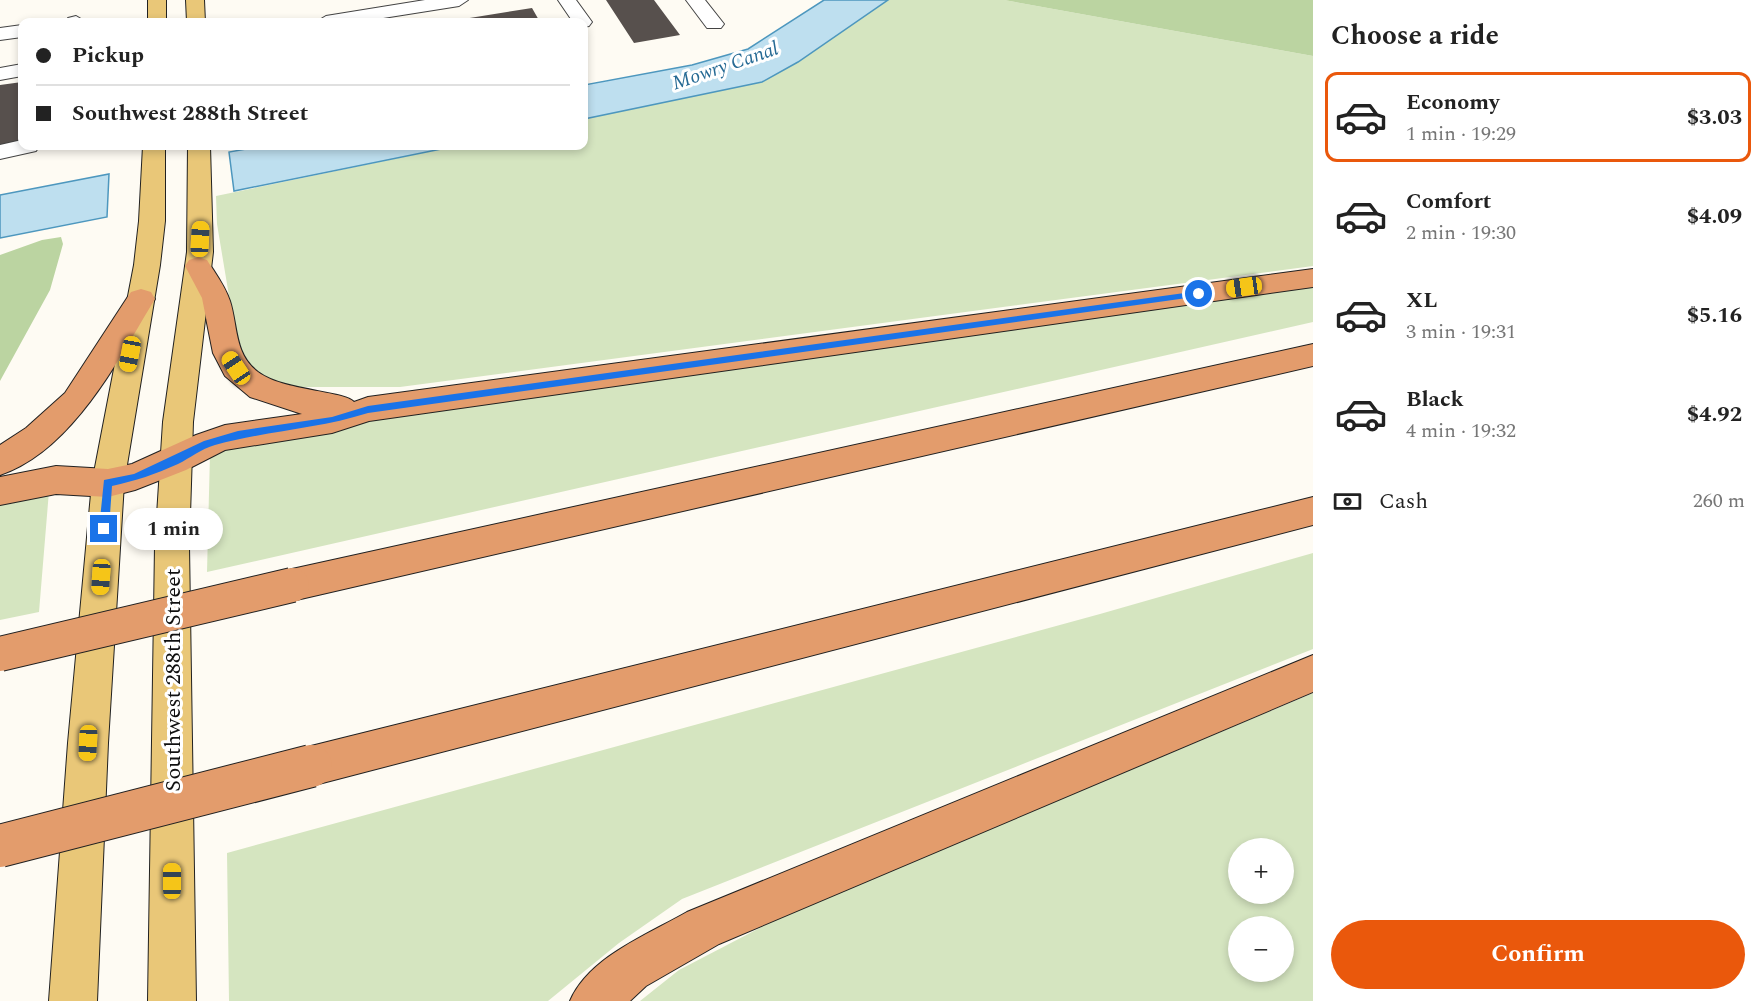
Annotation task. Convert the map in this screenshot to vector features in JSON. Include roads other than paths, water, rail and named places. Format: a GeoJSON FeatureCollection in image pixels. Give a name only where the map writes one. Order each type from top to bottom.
{"type":"FeatureCollection","features":[{"type":"Feature","properties":{"kind":"highway"},"geometry":{"type":"LineString","coordinates":[[198,266],[217,303],[222,337],[228,356],[244,376],[260,388],[296,402],[368,410]]}},
{"type":"Feature","properties":{"kind":"highway"},"geometry":{"type":"LineString","coordinates":[[0,491],[56,480],[108,483],[135,477],[175,461],[207,444],[232,436],[332,421],[368,410],[1313,278]]}},
{"type":"Feature","properties":{"kind":"highway"},"geometry":{"type":"LineString","coordinates":[[0,462],[37,437],[76,401],[141,299]]}},
{"type":"Feature","properties":{"kind":"highway"},"geometry":{"type":"LineString","coordinates":[[0,654],[292,585],[1313,355]]}},
{"type":"Feature","properties":{"kind":"highway"},"geometry":{"type":"LineString","coordinates":[[0,846],[1313,512]]}},
{"type":"Feature","properties":{"kind":"highway"},"geometry":{"type":"LineString","coordinates":[[594,1001],[630,970],[703,928],[1313,673]]}},
{"type":"Feature","properties":{"kind":"main road"},"geometry":{"type":"LineString","coordinates":[[157,0],[157,18]]}},
{"type":"Feature","properties":{"kind":"main road"},"geometry":{"type":"LineString","coordinates":[[195,0],[196,18]]}},
{"type":"Feature","properties":{"kind":"main road"},"geometry":{"type":"LineString","coordinates":[[73,1001],[88,743],[108,483],[141,299],[152,221],[154,150]]}},
{"type":"Feature","properties":{"kind":"main road","name":"Southwest 288th Street"},"geometry":{"type":"LineString","coordinates":[[172,1001],[172,546],[175,461],[198,266],[201,213],[199,150]]}},
{"type":"Feature","properties":{"kind":"lane"},"geometry":{"type":"LineString","coordinates":[[350,18],[459,0]]}},
{"type":"Feature","properties":{"kind":"lane"},"geometry":{"type":"LineString","coordinates":[[567,0],[579,18]]}},
{"type":"Feature","properties":{"kind":"lane"},"geometry":{"type":"LineString","coordinates":[[695,0],[714,24]]}},
{"type":"Feature","properties":{"kind":"lane"},"geometry":{"type":"LineString","coordinates":[[0,34],[18,32]]}},
{"type":"Feature","properties":{"kind":"lane"},"geometry":{"type":"LineString","coordinates":[[0,74],[18,71]]}},
{"type":"Feature","properties":{"kind":"lane"},"geometry":{"type":"LineString","coordinates":[[0,152],[18,148]]}},
{"type":"Feature","properties":{"kind":"water","name":"Mowry Canal"},"geometry":{"type":"Polygon","coordinates":[[[824,0],[888,0],[798,62],[762,82],[588,118],[588,84],[692,65],[748,49],[824,0]]]}},
{"type":"Feature","properties":{"kind":"water"},"geometry":{"type":"Polygon","coordinates":[[[240,150],[436,150],[234,191],[229,152],[240,150]]]}},
{"type":"Feature","properties":{"kind":"water"},"geometry":{"type":"Polygon","coordinates":[[[109,174],[107,217],[0,238],[0,195],[109,174]]]}}]}
